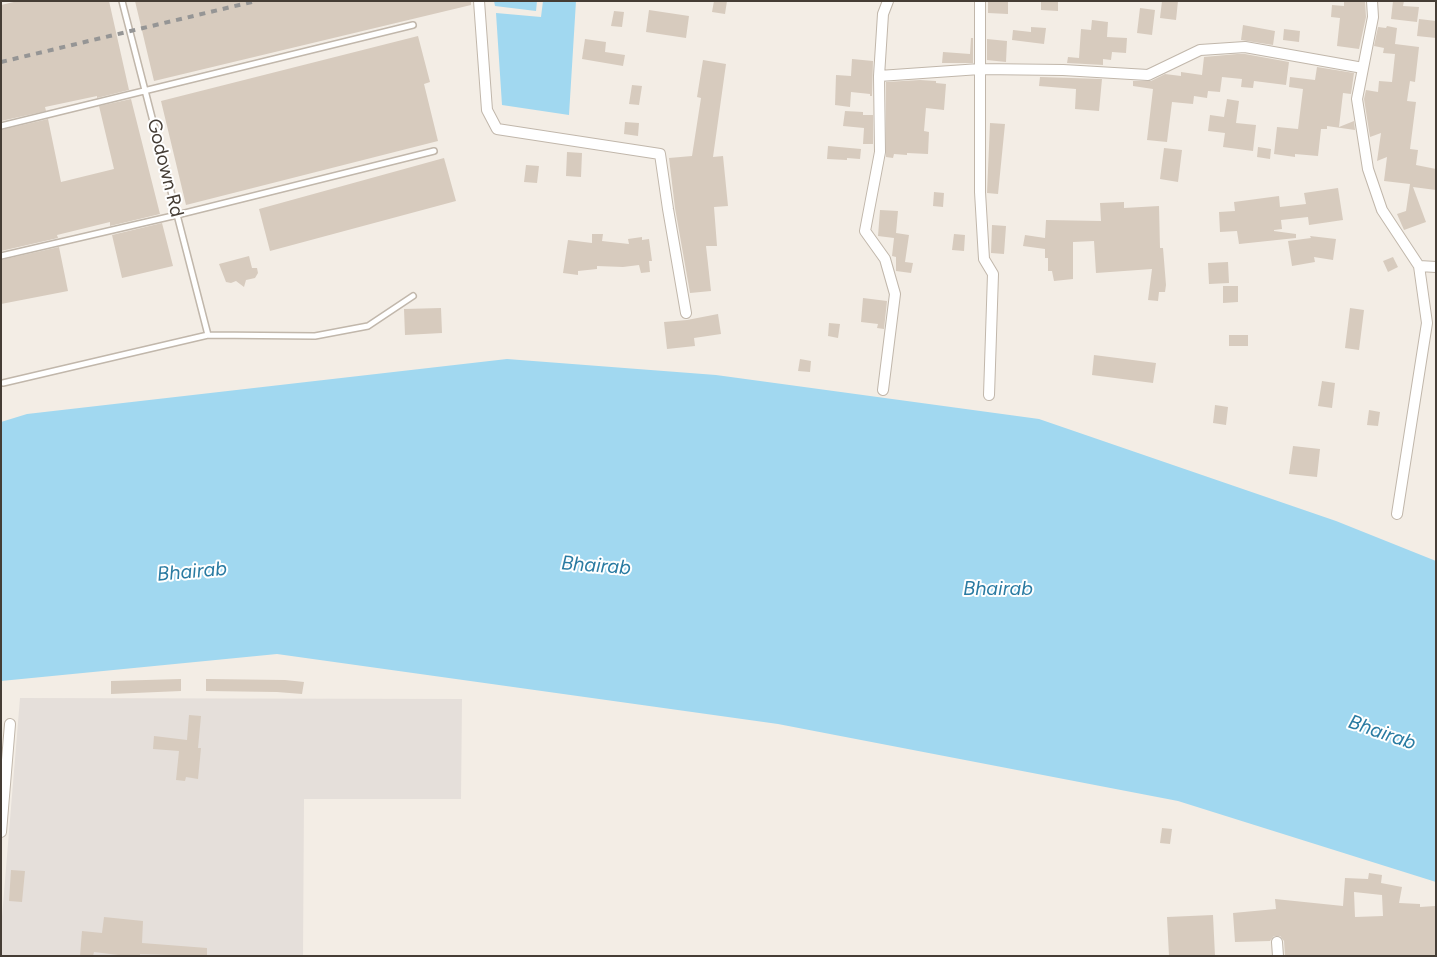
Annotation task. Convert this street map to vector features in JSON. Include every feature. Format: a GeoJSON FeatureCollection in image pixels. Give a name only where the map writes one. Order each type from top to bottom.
{"type":"FeatureCollection","features":[{"type":"Feature","properties":{"kind":"street"},"geometry":{"type":"LineString","coordinates":[[479,1],[487,110],[497,129],[660,154],[686,313]]}},
{"type":"Feature","properties":{"kind":"street"},"geometry":{"type":"LineString","coordinates":[[883,390],[895,294],[885,259],[865,231],[880,152],[879,76],[883,14],[888,1]]}},
{"type":"Feature","properties":{"kind":"street"},"geometry":{"type":"LineString","coordinates":[[980,1],[980,192],[984,259],[993,274],[989,395]]}},
{"type":"Feature","properties":{"kind":"street"},"geometry":{"type":"LineString","coordinates":[[1372,1],[1373,17],[1357,99],[1368,170],[1382,210],[1419,266],[1427,323],[1397,514]]}},
{"type":"Feature","properties":{"kind":"street"},"geometry":{"type":"LineString","coordinates":[[879,76],[980,69],[1063,70],[1148,75],[1200,50],[1245,47],[1363,68]]}},
{"type":"Feature","properties":{"kind":"street"},"geometry":{"type":"LineString","coordinates":[[1419,266],[1436,267]]}},
{"type":"Feature","properties":{"kind":"street"},"geometry":{"type":"LineString","coordinates":[[1,832],[10,724]]}},
{"type":"Feature","properties":{"kind":"street"},"geometry":{"type":"LineString","coordinates":[[1277,942],[1278,956]]}},
{"type":"Feature","properties":{"kind":"lane","name":"Godown Rd"},"geometry":{"type":"LineString","coordinates":[[122,1],[208,335]]}},
{"type":"Feature","properties":{"kind":"lane"},"geometry":{"type":"LineString","coordinates":[[1,126],[413,26]]}},
{"type":"Feature","properties":{"kind":"lane"},"geometry":{"type":"LineString","coordinates":[[1,256],[177,215],[434,151]]}},
{"type":"Feature","properties":{"kind":"lane"},"geometry":{"type":"LineString","coordinates":[[1,376],[2,384],[208,335],[315,336],[368,326],[413,296]]}},
{"type":"Feature","properties":{"kind":"shaded area"},"geometry":{"type":"Polygon","coordinates":[[[20,698],[462,699],[461,799],[304,799],[303,956],[1,956],[1,929],[20,698]]]}},
{"type":"Feature","properties":{"kind":"water"},"geometry":{"type":"Polygon","coordinates":[[[494,1],[537,1],[536,11],[495,6],[494,1]]]}},
{"type":"Feature","properties":{"kind":"water"},"geometry":{"type":"Polygon","coordinates":[[[543,1],[576,1],[569,115],[502,105],[496,13],[541,17],[543,1]]]}},
{"type":"Feature","properties":{"kind":"water","name":"Bhairab"},"geometry":{"type":"Polygon","coordinates":[[[507,359],[716,375],[1039,419],[1336,521],[1436,561],[1436,882],[1178,801],[778,724],[277,654],[1,681],[1,422],[27,414],[507,359]]]}},
{"type":"Feature","properties":{"kind":"building"},"geometry":{"type":"Polygon","coordinates":[[[18,1],[109,1],[129,90],[45,107],[46,111],[1,121],[1,5],[18,1]]]}},
{"type":"Feature","properties":{"kind":"building"},"geometry":{"type":"Polygon","coordinates":[[[135,1],[471,1],[471,5],[154,81],[135,1]]]}},
{"type":"Feature","properties":{"kind":"building"},"geometry":{"type":"Polygon","coordinates":[[[714,1],[727,1],[725,14],[712,12],[714,1]]]}},
{"type":"Feature","properties":{"kind":"building"},"geometry":{"type":"Polygon","coordinates":[[[988,1],[1008,1],[1008,14],[988,13],[988,1]]]}},
{"type":"Feature","properties":{"kind":"building"},"geometry":{"type":"Polygon","coordinates":[[[1041,1],[1058,1],[1058,11],[1041,10],[1041,1]]]}},
{"type":"Feature","properties":{"kind":"building"},"geometry":{"type":"Polygon","coordinates":[[[1162,1],[1178,1],[1176,20],[1160,18],[1162,1]]]}},
{"type":"Feature","properties":{"kind":"building"},"geometry":{"type":"Polygon","coordinates":[[[1344,1],[1365,1],[1366,17],[1359,49],[1337,46],[1340,18],[1331,17],[1332,5],[1344,6],[1344,1]]]}},
{"type":"Feature","properties":{"kind":"building"},"geometry":{"type":"Polygon","coordinates":[[[1393,1],[1404,1],[1403,6],[1419,7],[1417,22],[1391,19],[1393,1]]]}},
{"type":"Feature","properties":{"kind":"building"},"geometry":{"type":"Polygon","coordinates":[[[1140,8],[1155,10],[1152,35],[1137,33],[1140,8]]]}},
{"type":"Feature","properties":{"kind":"building"},"geometry":{"type":"Polygon","coordinates":[[[649,10],[689,16],[686,38],[646,32],[649,10]]]}},
{"type":"Feature","properties":{"kind":"building"},"geometry":{"type":"Polygon","coordinates":[[[614,11],[624,12],[622,27],[611,26],[614,11]]]}},
{"type":"Feature","properties":{"kind":"building"},"geometry":{"type":"Polygon","coordinates":[[[1419,19],[1436,21],[1436,38],[1417,36],[1419,19]]]}},
{"type":"Feature","properties":{"kind":"building"},"geometry":{"type":"Polygon","coordinates":[[[1092,20],[1108,22],[1107,37],[1127,38],[1126,53],[1112,52],[1111,60],[1103,59],[1103,65],[1067,63],[1068,57],[1079,58],[1081,29],[1091,30],[1092,20]]]}},
{"type":"Feature","properties":{"kind":"building"},"geometry":{"type":"Polygon","coordinates":[[[1243,25],[1275,31],[1273,45],[1241,40],[1243,25]]]}},
{"type":"Feature","properties":{"kind":"building"},"geometry":{"type":"Polygon","coordinates":[[[1387,26],[1397,28],[1395,44],[1419,47],[1415,82],[1410,81],[1407,101],[1416,102],[1410,149],[1418,150],[1416,165],[1436,169],[1436,190],[1413,187],[1426,222],[1404,230],[1397,214],[1406,211],[1410,184],[1384,181],[1387,157],[1377,161],[1381,133],[1370,137],[1364,99],[1366,90],[1378,92],[1379,81],[1392,82],[1395,54],[1383,53],[1384,48],[1374,46],[1378,27],[1386,28],[1387,26]]]}},
{"type":"Feature","properties":{"kind":"building"},"geometry":{"type":"Polygon","coordinates":[[[1031,27],[1046,28],[1044,44],[1012,40],[1013,30],[1031,32],[1031,27]]]}},
{"type":"Feature","properties":{"kind":"building"},"geometry":{"type":"Polygon","coordinates":[[[1284,29],[1300,31],[1299,42],[1283,40],[1284,29]]]}},
{"type":"Feature","properties":{"kind":"building"},"geometry":{"type":"Polygon","coordinates":[[[418,36],[430,82],[424,84],[438,141],[186,205],[161,101],[418,36]]]}},
{"type":"Feature","properties":{"kind":"building"},"geometry":{"type":"Polygon","coordinates":[[[971,38],[973,38],[973,63],[942,63],[943,52],[970,54],[971,38]]]}},
{"type":"Feature","properties":{"kind":"building"},"geometry":{"type":"Polygon","coordinates":[[[585,39],[606,42],[605,52],[625,55],[623,66],[582,59],[585,39]]]}},
{"type":"Feature","properties":{"kind":"building"},"geometry":{"type":"Polygon","coordinates":[[[987,39],[1007,41],[1006,62],[987,60],[987,39]]]}},
{"type":"Feature","properties":{"kind":"building"},"geometry":{"type":"Polygon","coordinates":[[[1237,54],[1289,62],[1286,85],[1254,81],[1253,88],[1241,87],[1242,79],[1222,77],[1220,92],[1208,91],[1207,98],[1194,96],[1193,104],[1172,102],[1167,142],[1147,140],[1153,89],[1133,86],[1133,81],[1151,81],[1165,74],[1181,76],[1181,72],[1202,75],[1204,57],[1237,54]]]}},
{"type":"Feature","properties":{"kind":"building"},"geometry":{"type":"Polygon","coordinates":[[[852,59],[873,61],[872,96],[870,94],[851,92],[850,107],[835,105],[836,75],[851,76],[852,59]]]}},
{"type":"Feature","properties":{"kind":"building"},"geometry":{"type":"Polygon","coordinates":[[[703,60],[726,64],[713,157],[723,156],[728,206],[714,207],[717,246],[706,246],[711,291],[690,293],[675,208],[669,158],[692,156],[701,98],[697,97],[703,60]]]}},
{"type":"Feature","properties":{"kind":"building"},"geometry":{"type":"Polygon","coordinates":[[[1317,67],[1354,73],[1351,94],[1343,93],[1339,127],[1354,121],[1355,130],[1327,126],[1327,129],[1321,129],[1318,156],[1295,154],[1295,157],[1274,154],[1277,127],[1298,129],[1303,89],[1289,87],[1290,77],[1315,80],[1317,67]]]}},
{"type":"Feature","properties":{"kind":"building"},"geometry":{"type":"Polygon","coordinates":[[[1040,77],[1102,79],[1099,111],[1075,109],[1076,89],[1039,86],[1040,77]]]}},
{"type":"Feature","properties":{"kind":"building"},"geometry":{"type":"Polygon","coordinates":[[[920,80],[946,84],[944,110],[926,108],[924,131],[929,132],[928,154],[907,153],[907,155],[894,154],[893,158],[886,157],[886,82],[920,80]]]}},
{"type":"Feature","properties":{"kind":"building"},"geometry":{"type":"Polygon","coordinates":[[[632,85],[642,86],[639,105],[629,104],[632,85]]]}},
{"type":"Feature","properties":{"kind":"building"},"geometry":{"type":"Polygon","coordinates":[[[131,99],[160,214],[110,226],[110,222],[57,235],[58,238],[1,251],[1,130],[48,119],[61,182],[114,169],[99,106],[131,99]]]}},
{"type":"Feature","properties":{"kind":"building"},"geometry":{"type":"Polygon","coordinates":[[[1227,99],[1239,101],[1236,123],[1256,125],[1253,151],[1223,147],[1225,133],[1208,131],[1210,115],[1224,117],[1227,99]]]}},
{"type":"Feature","properties":{"kind":"building"},"geometry":{"type":"Polygon","coordinates":[[[845,111],[863,112],[863,115],[873,115],[873,144],[863,144],[864,128],[843,126],[845,111]]]}},
{"type":"Feature","properties":{"kind":"building"},"geometry":{"type":"Polygon","coordinates":[[[625,122],[639,123],[638,136],[624,134],[625,122]]]}},
{"type":"Feature","properties":{"kind":"building"},"geometry":{"type":"Polygon","coordinates":[[[990,123],[1005,124],[998,194],[987,193],[990,123]]]}},
{"type":"Feature","properties":{"kind":"building"},"geometry":{"type":"Polygon","coordinates":[[[828,146],[861,149],[860,159],[827,159],[828,146]]]}},
{"type":"Feature","properties":{"kind":"building"},"geometry":{"type":"Polygon","coordinates":[[[1258,147],[1271,149],[1270,159],[1257,157],[1258,147]]]}},
{"type":"Feature","properties":{"kind":"building"},"geometry":{"type":"Polygon","coordinates":[[[1164,148],[1182,150],[1178,182],[1160,179],[1164,148]]]}},
{"type":"Feature","properties":{"kind":"building"},"geometry":{"type":"Polygon","coordinates":[[[567,152],[582,153],[581,177],[566,176],[567,152]]]}},
{"type":"Feature","properties":{"kind":"building"},"geometry":{"type":"Polygon","coordinates":[[[444,158],[456,201],[270,251],[259,209],[444,158]]]}},
{"type":"Feature","properties":{"kind":"building"},"geometry":{"type":"Polygon","coordinates":[[[526,165],[539,166],[537,183],[524,182],[526,165]]]}},
{"type":"Feature","properties":{"kind":"building"},"geometry":{"type":"Polygon","coordinates":[[[1338,188],[1343,220],[1309,225],[1308,217],[1281,220],[1282,229],[1274,231],[1296,234],[1296,238],[1239,244],[1237,231],[1220,232],[1219,212],[1235,211],[1234,202],[1279,196],[1280,207],[1306,204],[1304,193],[1338,188]]]}},
{"type":"Feature","properties":{"kind":"building"},"geometry":{"type":"Polygon","coordinates":[[[934,192],[944,193],[943,207],[933,206],[934,192]]]}},
{"type":"Feature","properties":{"kind":"building"},"geometry":{"type":"Polygon","coordinates":[[[1124,202],[1124,208],[1159,206],[1160,248],[1163,248],[1166,285],[1165,292],[1159,292],[1158,301],[1148,300],[1152,269],[1096,273],[1094,241],[1073,242],[1073,279],[1054,281],[1052,271],[1048,271],[1048,258],[1045,258],[1045,249],[1023,246],[1025,235],[1045,238],[1046,220],[1101,221],[1100,203],[1124,202]]]}},
{"type":"Feature","properties":{"kind":"building"},"geometry":{"type":"Polygon","coordinates":[[[880,210],[898,211],[896,233],[909,235],[905,262],[913,263],[911,273],[896,271],[896,257],[892,256],[894,238],[878,236],[880,210]]]}},
{"type":"Feature","properties":{"kind":"building"},"geometry":{"type":"Polygon","coordinates":[[[162,223],[173,266],[122,278],[112,235],[162,223]]]}},
{"type":"Feature","properties":{"kind":"building"},"geometry":{"type":"Polygon","coordinates":[[[992,225],[1006,226],[1004,254],[991,253],[992,225]]]}},
{"type":"Feature","properties":{"kind":"building"},"geometry":{"type":"Polygon","coordinates":[[[592,234],[603,234],[602,241],[629,244],[628,239],[642,237],[642,240],[649,239],[652,261],[649,261],[650,272],[641,273],[639,265],[623,267],[597,266],[597,269],[578,271],[578,275],[563,273],[568,240],[592,243],[592,234]]]}},
{"type":"Feature","properties":{"kind":"building"},"geometry":{"type":"Polygon","coordinates":[[[954,234],[965,235],[964,251],[952,250],[954,234]]]}},
{"type":"Feature","properties":{"kind":"building"},"geometry":{"type":"Polygon","coordinates":[[[1310,236],[1336,239],[1333,260],[1314,257],[1315,262],[1292,266],[1288,241],[1311,238],[1310,236]]]}},
{"type":"Feature","properties":{"kind":"building"},"geometry":{"type":"Polygon","coordinates":[[[59,247],[68,291],[1,304],[1,260],[59,247]]]}},
{"type":"Feature","properties":{"kind":"building"},"geometry":{"type":"Polygon","coordinates":[[[249,256],[252,268],[257,268],[258,273],[255,278],[246,280],[244,287],[236,281],[226,282],[219,264],[249,256]]]}},
{"type":"Feature","properties":{"kind":"building"},"geometry":{"type":"Polygon","coordinates":[[[1393,257],[1398,267],[1388,272],[1383,261],[1393,257]]]}},
{"type":"Feature","properties":{"kind":"building"},"geometry":{"type":"Polygon","coordinates":[[[1228,262],[1229,283],[1209,284],[1208,263],[1228,262]]]}},
{"type":"Feature","properties":{"kind":"building"},"geometry":{"type":"Polygon","coordinates":[[[1223,286],[1238,286],[1238,302],[1223,303],[1223,286]]]}},
{"type":"Feature","properties":{"kind":"building"},"geometry":{"type":"Polygon","coordinates":[[[863,298],[887,301],[884,329],[877,328],[878,324],[861,322],[863,298]]]}},
{"type":"Feature","properties":{"kind":"building"},"geometry":{"type":"Polygon","coordinates":[[[441,308],[442,333],[405,335],[404,309],[441,308]]]}},
{"type":"Feature","properties":{"kind":"building"},"geometry":{"type":"Polygon","coordinates":[[[1350,308],[1364,310],[1359,350],[1345,348],[1350,308]]]}},
{"type":"Feature","properties":{"kind":"building"},"geometry":{"type":"Polygon","coordinates":[[[718,314],[721,334],[694,338],[695,346],[667,349],[664,322],[718,314]]]}},
{"type":"Feature","properties":{"kind":"building"},"geometry":{"type":"Polygon","coordinates":[[[829,323],[840,324],[838,338],[828,336],[829,323]]]}},
{"type":"Feature","properties":{"kind":"building"},"geometry":{"type":"Polygon","coordinates":[[[1229,335],[1248,335],[1248,346],[1229,346],[1229,335]]]}},
{"type":"Feature","properties":{"kind":"building"},"geometry":{"type":"Polygon","coordinates":[[[1094,355],[1156,363],[1153,383],[1092,375],[1094,355]]]}},
{"type":"Feature","properties":{"kind":"building"},"geometry":{"type":"Polygon","coordinates":[[[800,359],[811,361],[810,372],[798,371],[800,359]]]}},
{"type":"Feature","properties":{"kind":"building"},"geometry":{"type":"Polygon","coordinates":[[[1322,381],[1335,383],[1332,408],[1318,406],[1322,381]]]}},
{"type":"Feature","properties":{"kind":"building"},"geometry":{"type":"Polygon","coordinates":[[[1215,405],[1228,407],[1226,425],[1213,423],[1215,405]]]}},
{"type":"Feature","properties":{"kind":"building"},"geometry":{"type":"Polygon","coordinates":[[[1369,410],[1380,412],[1378,426],[1367,425],[1369,410]]]}},
{"type":"Feature","properties":{"kind":"building"},"geometry":{"type":"Polygon","coordinates":[[[1293,446],[1320,449],[1317,477],[1289,474],[1293,446]]]}},
{"type":"Feature","properties":{"kind":"building"},"geometry":{"type":"Polygon","coordinates":[[[181,679],[181,691],[111,694],[111,681],[181,679]]]}},
{"type":"Feature","properties":{"kind":"building"},"geometry":{"type":"Polygon","coordinates":[[[206,679],[304,682],[302,694],[206,691],[206,679]]]}},
{"type":"Feature","properties":{"kind":"building"},"geometry":{"type":"Polygon","coordinates":[[[189,715],[201,716],[198,748],[201,748],[198,779],[186,777],[185,781],[176,780],[179,751],[153,749],[154,736],[187,740],[189,715]]]}},
{"type":"Feature","properties":{"kind":"building"},"geometry":{"type":"Polygon","coordinates":[[[1162,828],[1172,829],[1170,844],[1160,843],[1162,828]]]}},
{"type":"Feature","properties":{"kind":"building"},"geometry":{"type":"Polygon","coordinates":[[[11,870],[25,871],[22,902],[9,901],[11,870]]]}},
{"type":"Feature","properties":{"kind":"building"},"geometry":{"type":"Polygon","coordinates":[[[1369,873],[1382,875],[1381,883],[1402,887],[1399,903],[1420,904],[1420,907],[1435,906],[1436,956],[1285,956],[1284,941],[1280,936],[1274,936],[1270,941],[1235,942],[1233,913],[1276,909],[1275,899],[1343,906],[1345,878],[1368,879],[1369,873]],[[1354,892],[1355,917],[1383,916],[1382,895],[1354,892]]]}},
{"type":"Feature","properties":{"kind":"building"},"geometry":{"type":"Polygon","coordinates":[[[1213,915],[1215,956],[1169,956],[1167,917],[1213,915]]]}},
{"type":"Feature","properties":{"kind":"building"},"geometry":{"type":"Polygon","coordinates":[[[104,917],[143,921],[142,943],[207,948],[207,956],[140,954],[140,956],[127,956],[94,952],[93,956],[80,956],[82,931],[102,933],[104,917]]]}},
{"type":"Feature","properties":{"kind":"railway"},"geometry":{"type":"LineString","coordinates":[[1,62],[256,1]]}}]}
